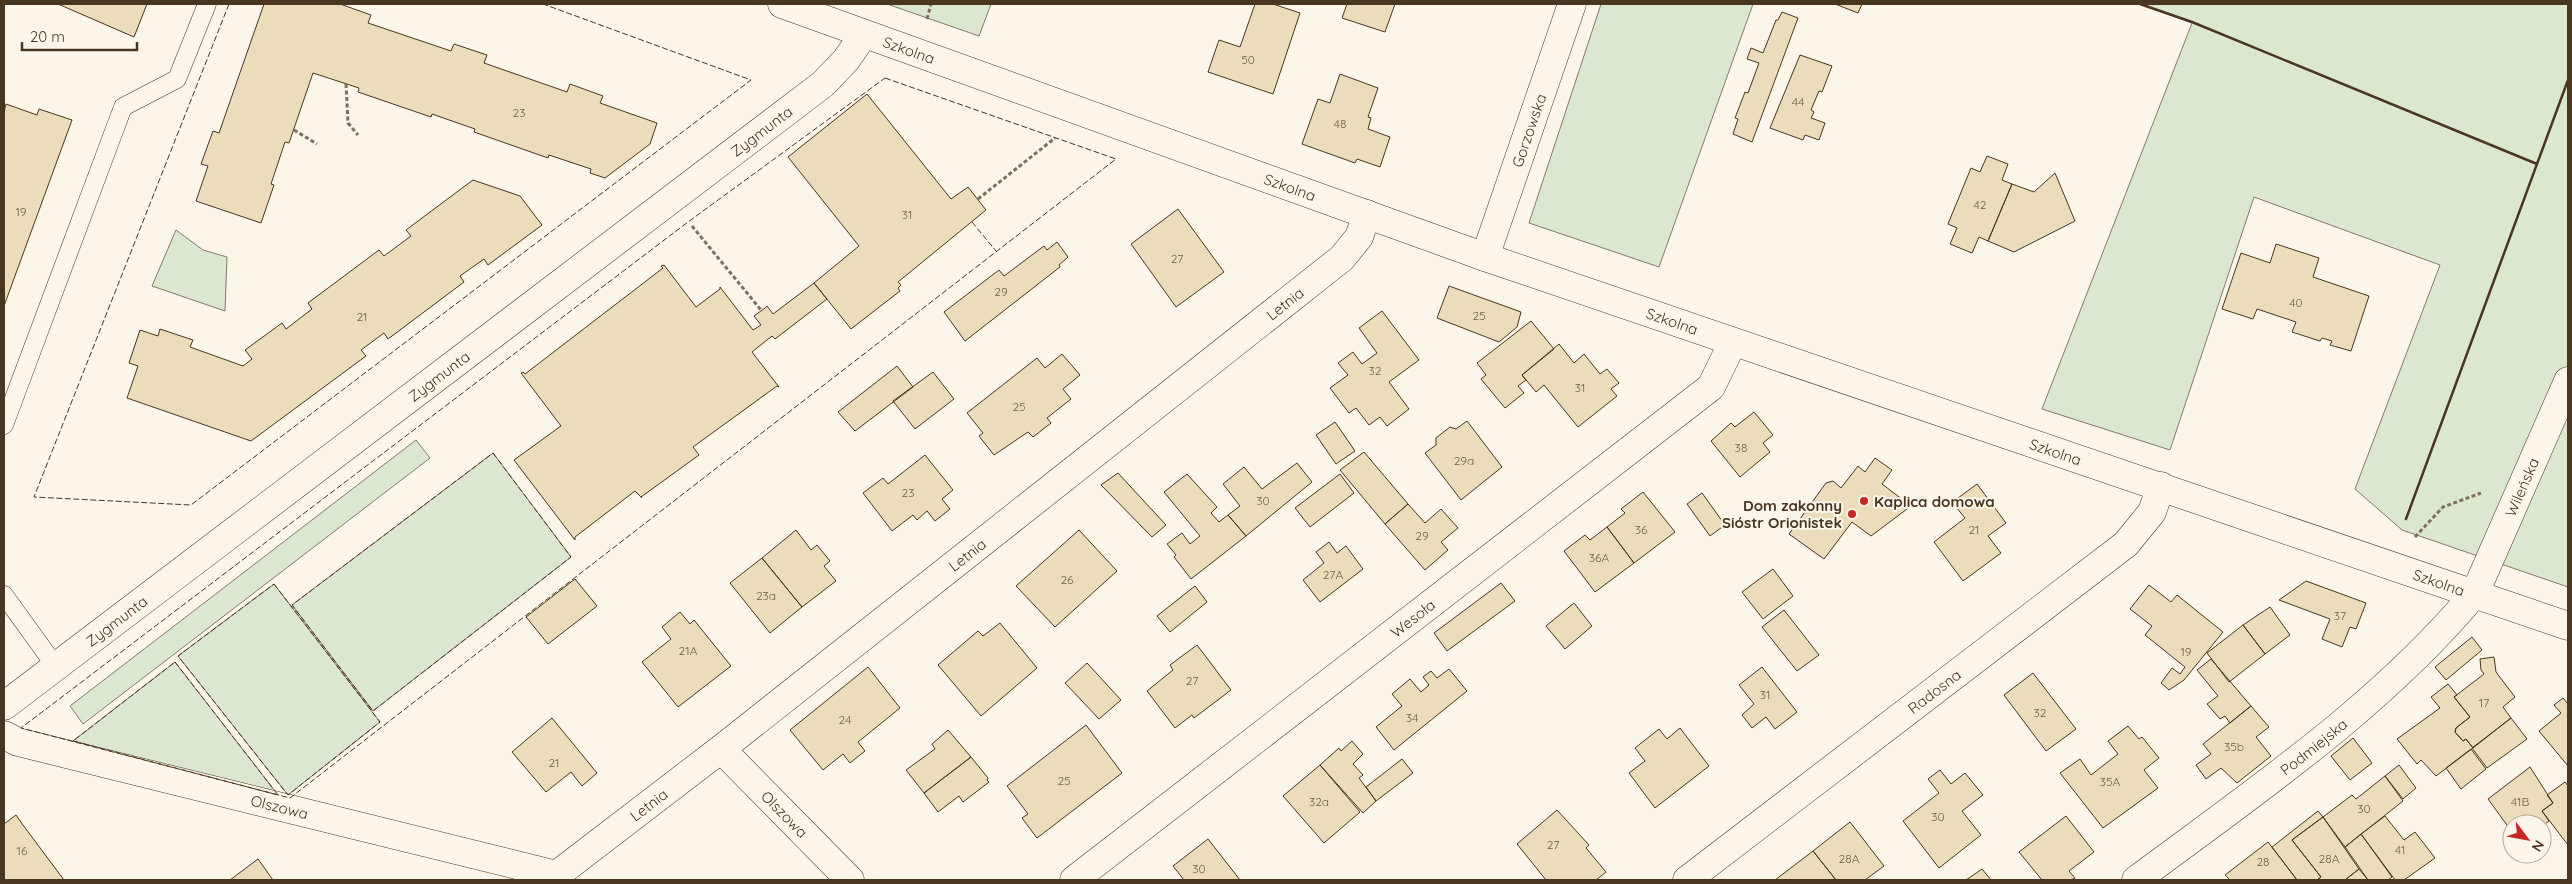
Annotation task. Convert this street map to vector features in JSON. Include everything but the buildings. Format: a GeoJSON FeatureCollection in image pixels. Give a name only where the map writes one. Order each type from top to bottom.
{"type":"FeatureCollection","features":[{"type":"Feature","properties":{"kind":"street","name":"Szkolna"},"geometry":{"type":"LineString","coordinates":[[782,4],[1485,257],[2568,626]]}},
{"type":"Feature","properties":{"kind":"street","name":"Gorzowska"},"geometry":{"type":"LineString","coordinates":[[1485,257],[1572,4]]}},
{"type":"Feature","properties":{"kind":"street","name":"Zygmunta"},"geometry":{"type":"LineString","coordinates":[[4,706],[823,84],[846,60],[864,34]]}},
{"type":"Feature","properties":{"kind":"street","name":"Letnia"},"geometry":{"type":"LineString","coordinates":[[553,878],[720,749],[1342,258],[1359,237],[1367,214]]}},
{"type":"Feature","properties":{"kind":"street","name":"Wesoła"},"geometry":{"type":"LineString","coordinates":[[1074,880],[1711,387],[1733,342]]}},
{"type":"Feature","properties":{"kind":"street","name":"Wileńska"},"geometry":{"type":"LineString","coordinates":[[2475,593],[2568,381]]}},
{"type":"Feature","properties":{"kind":"street","name":"Radosna"},"geometry":{"type":"LineString","coordinates":[[1687,880],[2126,544],[2152,512],[2161,486]]}},
{"type":"Feature","properties":{"kind":"street","name":"Podmiejska"},"geometry":{"type":"LineString","coordinates":[[2136,880],[2316,746],[2426,648],[2475,593]]}},
{"type":"Feature","properties":{"kind":"street","name":"Olszowa"},"geometry":{"type":"LineString","coordinates":[[4,735],[18,742],[553,878]]}},
{"type":"Feature","properties":{"kind":"street","name":"Olszowa"},"geometry":{"type":"LineString","coordinates":[[720,749],[850,880]]}},
{"type":"Feature","properties":{"kind":"lane"},"geometry":{"type":"LineString","coordinates":[[4,425],[123,107],[177,79],[207,4]]}},
{"type":"Feature","properties":{"kind":"lane"},"geometry":{"type":"LineString","coordinates":[[4,595],[56,667]]}},
{"type":"Feature","properties":{"kind":"path"},"geometry":{"type":"LineString","coordinates":[[346,84],[348,123],[358,134]]}},
{"type":"Feature","properties":{"kind":"path"},"geometry":{"type":"LineString","coordinates":[[294,130],[316,144]]}},
{"type":"Feature","properties":{"kind":"path"},"geometry":{"type":"LineString","coordinates":[[978,200],[1055,138]]}},
{"type":"Feature","properties":{"kind":"path"},"geometry":{"type":"LineString","coordinates":[[688,222],[761,310]]}},
{"type":"Feature","properties":{"kind":"path"},"geometry":{"type":"LineString","coordinates":[[2391,565],[2443,507],[2526,477]]}},
{"type":"Feature","properties":{"kind":"green space"},"geometry":{"type":"Polygon","coordinates":[[[887,4],[991,4],[979,36],[887,4]]]}},
{"type":"Feature","properties":{"kind":"green space"},"geometry":{"type":"Polygon","coordinates":[[[1601,4],[1753,4],[1659,267],[1529,223],[1601,4]]]}},
{"type":"Feature","properties":{"kind":"green space"},"geometry":{"type":"Polygon","coordinates":[[[2140,4],[2568,4],[2568,587],[2402,530],[2355,489],[2440,265],[2254,197],[2170,450],[2042,409],[2192,23],[2140,4]]]}},
{"type":"Feature","properties":{"kind":"green space"},"geometry":{"type":"Polygon","coordinates":[[[176,230],[203,250],[227,257],[225,311],[152,286],[176,230]]]}},
{"type":"Feature","properties":{"kind":"green space"},"geometry":{"type":"Polygon","coordinates":[[[416,440],[430,458],[83,724],[70,706],[416,440]]]}},
{"type":"Feature","properties":{"kind":"green space"},"geometry":{"type":"Polygon","coordinates":[[[493,453],[571,557],[373,711],[292,605],[493,453]]]}},
{"type":"Feature","properties":{"kind":"green space"},"geometry":{"type":"Polygon","coordinates":[[[274,584],[380,722],[288,795],[178,656],[274,584]]]}},
{"type":"Feature","properties":{"kind":"green space"},"geometry":{"type":"Polygon","coordinates":[[[175,662],[278,795],[73,741],[175,662]]]}},
{"type":"Feature","properties":{"kind":"fence"},"geometry":{"type":"LineString","coordinates":[[229,4],[34,497],[191,505],[751,80],[543,4]]}},
{"type":"Feature","properties":{"kind":"fence"},"geometry":{"type":"LineString","coordinates":[[885,78],[1116,159],[290,798],[21,728],[688,222],[885,78]]}},
{"type":"Feature","properties":{"kind":"fence"},"geometry":{"type":"LineString","coordinates":[[972,222],[996,251]]}},
{"type":"Feature","properties":{"kind":"fence"},"geometry":{"type":"LineString","coordinates":[[493,453],[571,557],[373,711],[292,605],[493,453]]}},
{"type":"Feature","properties":{"kind":"fence"},"geometry":{"type":"LineString","coordinates":[[274,584],[380,722],[288,795],[178,656],[274,584]]}},
{"type":"Feature","properties":{"kind":"fence"},"geometry":{"type":"LineString","coordinates":[[175,662],[278,795],[73,741],[175,662]]}},
{"type":"Feature","properties":{"kind":"wall"},"geometry":{"type":"LineString","coordinates":[[2140,4],[2192,22],[2537,164]]}},
{"type":"Feature","properties":{"kind":"wall"},"geometry":{"type":"LineString","coordinates":[[2406,519],[2568,80]]}},
{"type":"Feature","properties":{"kind":"place","name":"Kaplica domowa"},"geometry":{"type":"Point","coordinates":[1864,501]}},
{"type":"Feature","properties":{"kind":"place","name":"Dom zakonny Sióstr Orionistek"},"geometry":{"type":"Point","coordinates":[1852,514]}}]}
